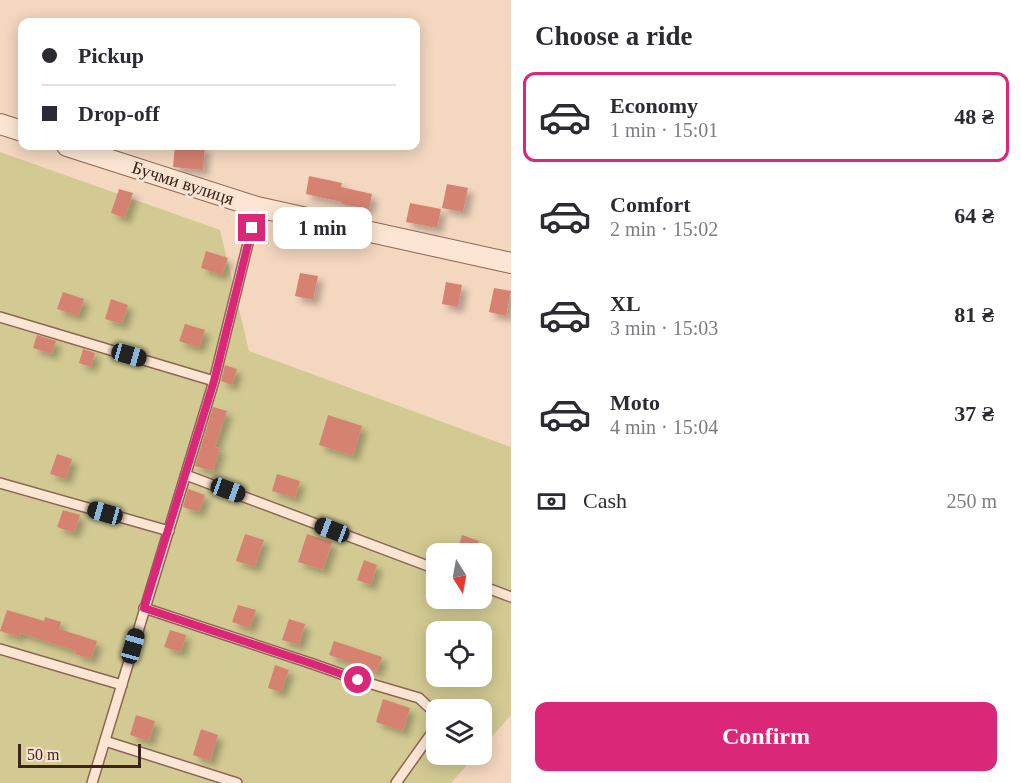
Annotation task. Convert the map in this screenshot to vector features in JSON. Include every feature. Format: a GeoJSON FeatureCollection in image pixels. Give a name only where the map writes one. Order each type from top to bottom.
{"type":"FeatureCollection","features":[{"type":"Feature","properties":{"kind":"street"},"geometry":{"type":"LineString","coordinates":[[0,124],[18,130]]}},
{"type":"Feature","properties":{"kind":"street","name":"Бучми вулиця"},"geometry":{"type":"LineString","coordinates":[[79,150],[257,207],[511,263]]}},
{"type":"Feature","properties":{"kind":"lane"},"geometry":{"type":"LineString","coordinates":[[92,783],[214,381],[257,207]]}},
{"type":"Feature","properties":{"kind":"lane"},"geometry":{"type":"LineString","coordinates":[[0,317],[214,381]]}},
{"type":"Feature","properties":{"kind":"lane"},"geometry":{"type":"LineString","coordinates":[[186,475],[426,565]]}},
{"type":"Feature","properties":{"kind":"lane"},"geometry":{"type":"LineString","coordinates":[[0,483],[169,531]]}},
{"type":"Feature","properties":{"kind":"lane"},"geometry":{"type":"LineString","coordinates":[[492,590],[511,597]]}},
{"type":"Feature","properties":{"kind":"lane"},"geometry":{"type":"LineString","coordinates":[[144,608],[358,680],[419,698],[426,705]]}},
{"type":"Feature","properties":{"kind":"lane"},"geometry":{"type":"LineString","coordinates":[[0,649],[122,685]]}},
{"type":"Feature","properties":{"kind":"lane"},"geometry":{"type":"LineString","coordinates":[[105,741],[237,783]]}},
{"type":"Feature","properties":{"kind":"lane"},"geometry":{"type":"LineString","coordinates":[[396,783],[426,741]]}},
{"type":"Feature","properties":{"kind":"shaded area"},"geometry":{"type":"Polygon","coordinates":[[[0,152],[220,230],[249,351],[511,447],[511,715],[492,737],[492,699],[426,699],[426,765],[467,765],[451,783],[0,783],[0,152]]]}},
{"type":"Feature","properties":{"kind":"building"},"geometry":{"type":"Polygon","coordinates":[[[175,150],[205,150],[203,170],[173,167],[175,150]]]}},
{"type":"Feature","properties":{"kind":"building"},"geometry":{"type":"Polygon","coordinates":[[[309,176],[342,183],[341,187],[372,194],[369,209],[306,194],[309,176]]]}},
{"type":"Feature","properties":{"kind":"building"},"geometry":{"type":"Polygon","coordinates":[[[447,184],[468,188],[463,212],[442,208],[447,184]]]}},
{"type":"Feature","properties":{"kind":"building"},"geometry":{"type":"Polygon","coordinates":[[[119,189],[133,193],[125,218],[111,213],[119,189]]]}},
{"type":"Feature","properties":{"kind":"building"},"geometry":{"type":"Polygon","coordinates":[[[410,203],[441,209],[437,228],[406,222],[410,203]]]}},
{"type":"Feature","properties":{"kind":"building"},"geometry":{"type":"Polygon","coordinates":[[[206,251],[228,258],[222,275],[201,268],[206,251]]]}},
{"type":"Feature","properties":{"kind":"building"},"geometry":{"type":"Polygon","coordinates":[[[300,273],[318,276],[313,300],[295,296],[300,273]]]}},
{"type":"Feature","properties":{"kind":"building"},"geometry":{"type":"Polygon","coordinates":[[[446,282],[462,285],[458,307],[442,304],[446,282]]]}},
{"type":"Feature","properties":{"kind":"building"},"geometry":{"type":"Polygon","coordinates":[[[494,288],[511,291],[506,316],[489,312],[494,288]]]}},
{"type":"Feature","properties":{"kind":"building"},"geometry":{"type":"Polygon","coordinates":[[[63,292],[84,299],[78,316],[57,309],[63,292]]]}},
{"type":"Feature","properties":{"kind":"building"},"geometry":{"type":"Polygon","coordinates":[[[111,299],[128,305],[122,324],[105,319],[111,299]]]}},
{"type":"Feature","properties":{"kind":"building"},"geometry":{"type":"Polygon","coordinates":[[[185,324],[205,330],[199,348],[179,341],[185,324]]]}},
{"type":"Feature","properties":{"kind":"building"},"geometry":{"type":"Polygon","coordinates":[[[37,335],[56,341],[52,354],[33,348],[37,335]]]}},
{"type":"Feature","properties":{"kind":"building"},"geometry":{"type":"Polygon","coordinates":[[[83,349],[95,353],[91,367],[79,363],[83,349]]]}},
{"type":"Feature","properties":{"kind":"building"},"geometry":{"type":"Polygon","coordinates":[[[225,365],[237,369],[232,385],[221,381],[225,365]]]}},
{"type":"Feature","properties":{"kind":"building"},"geometry":{"type":"Polygon","coordinates":[[[213,407],[227,411],[215,447],[220,449],[213,471],[195,466],[213,407]]]}},
{"type":"Feature","properties":{"kind":"building"},"geometry":{"type":"Polygon","coordinates":[[[328,415],[362,426],[353,456],[319,445],[328,415]]]}},
{"type":"Feature","properties":{"kind":"building"},"geometry":{"type":"Polygon","coordinates":[[[57,454],[72,459],[66,479],[50,474],[57,454]]]}},
{"type":"Feature","properties":{"kind":"building"},"geometry":{"type":"Polygon","coordinates":[[[277,474],[300,481],[295,498],[272,491],[277,474]]]}},
{"type":"Feature","properties":{"kind":"building"},"geometry":{"type":"Polygon","coordinates":[[[188,489],[205,495],[199,512],[183,507],[188,489]]]}},
{"type":"Feature","properties":{"kind":"building"},"geometry":{"type":"Polygon","coordinates":[[[63,510],[80,515],[74,533],[57,527],[63,510]]]}},
{"type":"Feature","properties":{"kind":"building"},"geometry":{"type":"Polygon","coordinates":[[[245,534],[264,540],[255,567],[236,561],[245,534]]]}},
{"type":"Feature","properties":{"kind":"building"},"geometry":{"type":"Polygon","coordinates":[[[307,534],[332,542],[323,570],[298,562],[307,534]]]}},
{"type":"Feature","properties":{"kind":"building"},"geometry":{"type":"Polygon","coordinates":[[[462,535],[479,541],[478,543],[459,543],[462,535]]]}},
{"type":"Feature","properties":{"kind":"building"},"geometry":{"type":"Polygon","coordinates":[[[364,560],[377,565],[371,585],[357,580],[364,560]]]}},
{"type":"Feature","properties":{"kind":"building"},"geometry":{"type":"Polygon","coordinates":[[[238,605],[256,610],[250,628],[232,622],[238,605]]]}},
{"type":"Feature","properties":{"kind":"building"},"geometry":{"type":"Polygon","coordinates":[[[7,610],[44,621],[45,617],[61,622],[59,629],[97,641],[91,659],[75,654],[76,651],[20,633],[19,637],[0,631],[7,610]]]}},
{"type":"Feature","properties":{"kind":"building"},"geometry":{"type":"Polygon","coordinates":[[[289,619],[305,624],[299,645],[282,640],[289,619]]]}},
{"type":"Feature","properties":{"kind":"building"},"geometry":{"type":"Polygon","coordinates":[[[170,630],[186,635],[181,652],[164,647],[170,630]]]}},
{"type":"Feature","properties":{"kind":"building"},"geometry":{"type":"Polygon","coordinates":[[[334,641],[382,657],[377,672],[329,655],[334,641]]]}},
{"type":"Feature","properties":{"kind":"building"},"geometry":{"type":"Polygon","coordinates":[[[275,665],[289,670],[281,692],[268,688],[275,665]]]}},
{"type":"Feature","properties":{"kind":"building"},"geometry":{"type":"Polygon","coordinates":[[[383,699],[410,708],[403,731],[376,722],[383,699]]]}},
{"type":"Feature","properties":{"kind":"building"},"geometry":{"type":"Polygon","coordinates":[[[136,715],[155,721],[149,741],[130,735],[136,715]]]}},
{"type":"Feature","properties":{"kind":"building"},"geometry":{"type":"Polygon","coordinates":[[[201,729],[218,735],[210,761],[193,755],[201,729]]]}},
{"type":"Feature","properties":{"kind":"route"},"geometry":{"type":"LineString","coordinates":[[252,228],[214,381],[144,608],[358,680]]}}]}
